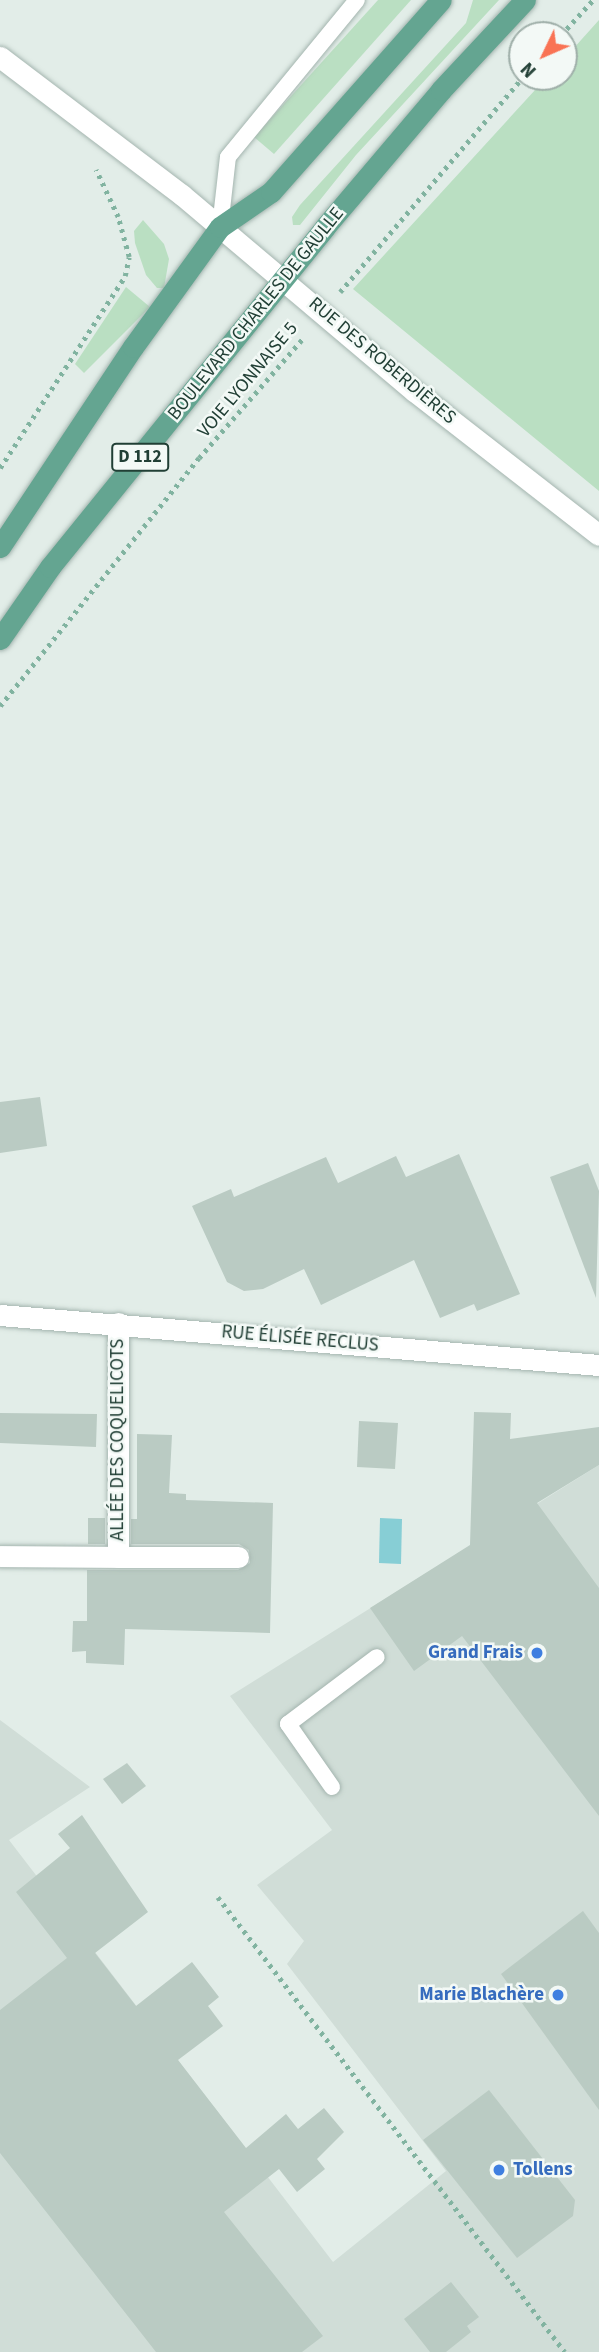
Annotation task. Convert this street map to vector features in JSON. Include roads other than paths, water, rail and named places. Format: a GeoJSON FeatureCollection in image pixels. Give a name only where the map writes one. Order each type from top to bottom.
{"type":"FeatureCollection","features":[{"type":"Feature","properties":{"kind":"main road"},"geometry":{"type":"LineString","coordinates":[[0,547],[133,347],[220,227],[271,192],[441,0]]}},
{"type":"Feature","properties":{"kind":"main road","name":"BOULEVARD CHARLES DE GAULLE"},"geometry":{"type":"LineString","coordinates":[[0,639],[50,567],[441,90],[525,0]]}},
{"type":"Feature","properties":{"kind":"street","name":"RUE DES ROBERDIÈRES"},"geometry":{"type":"LineString","coordinates":[[0,57],[286,279],[414,391],[599,535]]}},
{"type":"Feature","properties":{"kind":"street","name":"RUE ÉLISÉE RECLUS"},"geometry":{"type":"LineString","coordinates":[[0,1315],[599,1365]]}},
{"type":"Feature","properties":{"kind":"street","name":"ALLÉE DES COQUELICOTS"},"geometry":{"type":"LineString","coordinates":[[118,1323],[118,1557]]}},
{"type":"Feature","properties":{"kind":"street","name":"ALLÉE DES COQUELICOTS"},"geometry":{"type":"LineString","coordinates":[[0,1556],[238,1557]]}},
{"type":"Feature","properties":{"kind":"lane"},"geometry":{"type":"LineString","coordinates":[[220,227],[228,157],[357,0]]}},
{"type":"Feature","properties":{"kind":"lane"},"geometry":{"type":"LineString","coordinates":[[332,1787],[288,1724],[377,1657]]}},
{"type":"Feature","properties":{"kind":"water"},"geometry":{"type":"Polygon","coordinates":[[[380,1518],[402,1519],[401,1564],[379,1563],[380,1518]]]}},
{"type":"Feature","properties":{"kind":"place","name":"Grand Frais"},"geometry":{"type":"Point","coordinates":[537,1653]}},
{"type":"Feature","properties":{"kind":"place","name":"Marie Blachère"},"geometry":{"type":"Point","coordinates":[558,1995]}},
{"type":"Feature","properties":{"kind":"place","name":"Tollens"},"geometry":{"type":"Point","coordinates":[499,2170]}}]}
